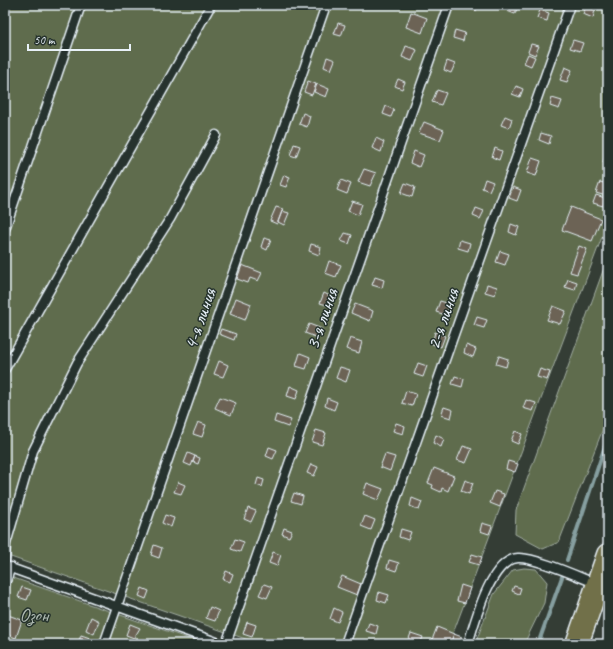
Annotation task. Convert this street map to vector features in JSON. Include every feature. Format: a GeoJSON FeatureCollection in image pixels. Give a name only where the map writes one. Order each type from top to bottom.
{"type":"FeatureCollection","features":[{"type":"Feature","properties":{"kind":"main road"},"geometry":{"type":"LineString","coordinates":[[576,644],[608,555]]}},
{"type":"Feature","properties":{"kind":"lane"},"geometry":{"type":"LineString","coordinates":[[5,229],[81,5]]}},
{"type":"Feature","properties":{"kind":"lane"},"geometry":{"type":"LineString","coordinates":[[5,369],[211,5]]}},
{"type":"Feature","properties":{"kind":"lane","name":"4-я линия"},"geometry":{"type":"LineString","coordinates":[[104,644],[326,5]]}},
{"type":"Feature","properties":{"kind":"lane","name":"3-я линия"},"geometry":{"type":"LineString","coordinates":[[226,644],[449,5]]}},
{"type":"Feature","properties":{"kind":"lane","name":"2-я линия"},"geometry":{"type":"LineString","coordinates":[[345,644],[570,5]]}},
{"type":"Feature","properties":{"kind":"lane"},"geometry":{"type":"LineString","coordinates":[[5,559],[6,544],[33,450],[77,363],[170,220],[216,135]]}},
{"type":"Feature","properties":{"kind":"lane"},"geometry":{"type":"LineString","coordinates":[[468,644],[485,592],[505,562],[517,558],[530,559],[597,585]]}},
{"type":"Feature","properties":{"kind":"lane"},"geometry":{"type":"LineString","coordinates":[[5,584],[8,566],[222,644]]}},
{"type":"Feature","properties":{"kind":"green space"},"geometry":{"type":"Polygon","coordinates":[[[5,5],[608,5],[608,221],[449,644],[260,644],[5,555],[5,5]]]}},
{"type":"Feature","properties":{"kind":"green space"},"geometry":{"type":"Polygon","coordinates":[[[608,257],[608,416],[559,542],[543,549],[515,534],[516,510],[608,257]]]}},
{"type":"Feature","properties":{"kind":"green space"},"geometry":{"type":"Polygon","coordinates":[[[524,568],[536,569],[547,582],[544,603],[524,644],[475,644],[494,594],[513,570],[524,568]]]}},
{"type":"Feature","properties":{"kind":"green space","name":"Озон"},"geometry":{"type":"Polygon","coordinates":[[[5,575],[204,644],[5,644],[5,575]]]}},
{"type":"Feature","properties":{"kind":"building"},"geometry":{"type":"Polygon","coordinates":[[[467,5],[478,5],[476,11],[467,7],[467,5]]]}},
{"type":"Feature","properties":{"kind":"building"},"geometry":{"type":"Polygon","coordinates":[[[509,5],[517,8],[515,14],[507,11],[509,5]]]}},
{"type":"Feature","properties":{"kind":"building"},"geometry":{"type":"Polygon","coordinates":[[[591,5],[601,5],[600,8],[591,5]]]}},
{"type":"Feature","properties":{"kind":"building"},"geometry":{"type":"Polygon","coordinates":[[[586,6],[595,10],[593,18],[583,14],[586,6]]]}},
{"type":"Feature","properties":{"kind":"building"},"geometry":{"type":"Polygon","coordinates":[[[540,10],[549,13],[547,21],[537,18],[540,10]]]}},
{"type":"Feature","properties":{"kind":"building"},"geometry":{"type":"Polygon","coordinates":[[[411,12],[427,18],[422,33],[406,27],[411,12]]]}},
{"type":"Feature","properties":{"kind":"building"},"geometry":{"type":"Polygon","coordinates":[[[338,23],[345,25],[341,36],[334,34],[338,23]]]}},
{"type":"Feature","properties":{"kind":"building"},"geometry":{"type":"Polygon","coordinates":[[[455,30],[465,33],[463,41],[453,38],[455,30]]]}},
{"type":"Feature","properties":{"kind":"building"},"geometry":{"type":"Polygon","coordinates":[[[573,40],[583,43],[580,51],[570,48],[573,40]]]}},
{"type":"Feature","properties":{"kind":"building"},"geometry":{"type":"Polygon","coordinates":[[[531,44],[539,46],[535,55],[528,52],[531,44]]]}},
{"type":"Feature","properties":{"kind":"building"},"geometry":{"type":"Polygon","coordinates":[[[406,46],[417,50],[412,61],[402,57],[406,46]]]}},
{"type":"Feature","properties":{"kind":"building"},"geometry":{"type":"Polygon","coordinates":[[[528,54],[535,57],[531,66],[524,63],[528,54]]]}},
{"type":"Feature","properties":{"kind":"building"},"geometry":{"type":"Polygon","coordinates":[[[327,57],[335,60],[331,70],[324,67],[327,57]]]}},
{"type":"Feature","properties":{"kind":"building"},"geometry":{"type":"Polygon","coordinates":[[[447,61],[455,64],[451,73],[444,70],[447,61]]]}},
{"type":"Feature","properties":{"kind":"building"},"geometry":{"type":"Polygon","coordinates":[[[565,67],[572,70],[567,82],[560,80],[565,67]]]}},
{"type":"Feature","properties":{"kind":"building"},"geometry":{"type":"Polygon","coordinates":[[[398,79],[405,82],[402,89],[395,86],[398,79]]]}},
{"type":"Feature","properties":{"kind":"building"},"geometry":{"type":"Polygon","coordinates":[[[308,81],[316,84],[312,95],[304,92],[308,81]]]}},
{"type":"Feature","properties":{"kind":"building"},"geometry":{"type":"Polygon","coordinates":[[[317,84],[329,89],[326,97],[314,92],[317,84]]]}},
{"type":"Feature","properties":{"kind":"building"},"geometry":{"type":"Polygon","coordinates":[[[516,86],[523,89],[520,97],[512,94],[516,86]]]}},
{"type":"Feature","properties":{"kind":"building"},"geometry":{"type":"Polygon","coordinates":[[[437,90],[446,93],[441,105],[432,102],[437,90]]]}},
{"type":"Feature","properties":{"kind":"building"},"geometry":{"type":"Polygon","coordinates":[[[552,98],[562,101],[559,109],[550,106],[552,98]]]}},
{"type":"Feature","properties":{"kind":"building"},"geometry":{"type":"Polygon","coordinates":[[[386,106],[394,110],[391,117],[383,114],[386,106]]]}},
{"type":"Feature","properties":{"kind":"building"},"geometry":{"type":"Polygon","coordinates":[[[303,113],[310,116],[307,127],[299,124],[303,113]]]}},
{"type":"Feature","properties":{"kind":"building"},"geometry":{"type":"Polygon","coordinates":[[[505,116],[512,119],[509,128],[501,125],[505,116]]]}},
{"type":"Feature","properties":{"kind":"building"},"geometry":{"type":"Polygon","coordinates":[[[424,122],[444,130],[440,140],[419,133],[424,122]]]}},
{"type":"Feature","properties":{"kind":"building"},"geometry":{"type":"Polygon","coordinates":[[[541,133],[551,136],[549,144],[539,140],[541,133]]]}},
{"type":"Feature","properties":{"kind":"building"},"geometry":{"type":"Polygon","coordinates":[[[376,138],[384,142],[381,152],[372,148],[376,138]]]}},
{"type":"Feature","properties":{"kind":"building"},"geometry":{"type":"Polygon","coordinates":[[[294,144],[300,146],[296,157],[290,155],[294,144]]]}},
{"type":"Feature","properties":{"kind":"building"},"geometry":{"type":"Polygon","coordinates":[[[495,148],[502,151],[499,160],[492,157],[495,148]]]}},
{"type":"Feature","properties":{"kind":"building"},"geometry":{"type":"Polygon","coordinates":[[[414,151],[424,155],[419,167],[410,163],[414,151]]]}},
{"type":"Feature","properties":{"kind":"building"},"geometry":{"type":"Polygon","coordinates":[[[607,151],[608,152],[608,164],[603,162],[607,151]]]}},
{"type":"Feature","properties":{"kind":"building"},"geometry":{"type":"Polygon","coordinates":[[[532,158],[541,161],[536,176],[527,173],[532,158]]]}},
{"type":"Feature","properties":{"kind":"building"},"geometry":{"type":"Polygon","coordinates":[[[364,169],[376,173],[370,186],[358,182],[364,169]]]}},
{"type":"Feature","properties":{"kind":"building"},"geometry":{"type":"Polygon","coordinates":[[[284,175],[290,177],[286,187],[280,185],[284,175]]]}},
{"type":"Feature","properties":{"kind":"building"},"geometry":{"type":"Polygon","coordinates":[[[485,179],[493,182],[489,191],[482,188],[485,179]]]}},
{"type":"Feature","properties":{"kind":"building"},"geometry":{"type":"Polygon","coordinates":[[[341,180],[351,184],[347,194],[337,190],[341,180]]]}},
{"type":"Feature","properties":{"kind":"building"},"geometry":{"type":"Polygon","coordinates":[[[600,182],[608,184],[606,196],[596,193],[600,182]]]}},
{"type":"Feature","properties":{"kind":"building"},"geometry":{"type":"Polygon","coordinates":[[[405,183],[415,187],[412,197],[401,193],[405,183]]]}},
{"type":"Feature","properties":{"kind":"building"},"geometry":{"type":"Polygon","coordinates":[[[513,187],[521,190],[517,201],[509,198],[513,187]]]}},
{"type":"Feature","properties":{"kind":"building"},"geometry":{"type":"Polygon","coordinates":[[[596,195],[605,198],[603,206],[593,203],[596,195]]]}},
{"type":"Feature","properties":{"kind":"building"},"geometry":{"type":"Polygon","coordinates":[[[352,201],[362,204],[358,215],[348,211],[352,201]]]}},
{"type":"Feature","properties":{"kind":"building"},"geometry":{"type":"Polygon","coordinates":[[[276,207],[283,209],[277,224],[270,221],[276,207]]]}},
{"type":"Feature","properties":{"kind":"building"},"geometry":{"type":"Polygon","coordinates":[[[571,207],[601,219],[592,241],[562,230],[571,207]]]}},
{"type":"Feature","properties":{"kind":"building"},"geometry":{"type":"Polygon","coordinates":[[[476,208],[484,211],[480,219],[473,216],[476,208]]]}},
{"type":"Feature","properties":{"kind":"building"},"geometry":{"type":"Polygon","coordinates":[[[282,211],[289,213],[284,225],[278,222],[282,211]]]}},
{"type":"Feature","properties":{"kind":"building"},"geometry":{"type":"Polygon","coordinates":[[[511,224],[519,227],[516,235],[509,232],[511,224]]]}},
{"type":"Feature","properties":{"kind":"building"},"geometry":{"type":"Polygon","coordinates":[[[345,233],[352,235],[349,244],[341,241],[345,233]]]}},
{"type":"Feature","properties":{"kind":"building"},"geometry":{"type":"Polygon","coordinates":[[[264,238],[271,240],[267,250],[261,247],[264,238]]]}},
{"type":"Feature","properties":{"kind":"building"},"geometry":{"type":"Polygon","coordinates":[[[460,240],[470,243],[468,251],[458,248],[460,240]]]}},
{"type":"Feature","properties":{"kind":"building"},"geometry":{"type":"Polygon","coordinates":[[[311,244],[321,247],[319,255],[309,251],[311,244]]]}},
{"type":"Feature","properties":{"kind":"building"},"geometry":{"type":"Polygon","coordinates":[[[579,246],[587,249],[577,274],[570,272],[579,246]]]}},
{"type":"Feature","properties":{"kind":"building"},"geometry":{"type":"Polygon","coordinates":[[[500,251],[509,254],[505,265],[496,262],[500,251]]]}},
{"type":"Feature","properties":{"kind":"building"},"geometry":{"type":"Polygon","coordinates":[[[329,261],[341,265],[336,277],[325,273],[329,261]]]}},
{"type":"Feature","properties":{"kind":"building"},"geometry":{"type":"Polygon","coordinates":[[[242,265],[262,273],[258,281],[250,278],[248,283],[237,279],[242,265]]]}},
{"type":"Feature","properties":{"kind":"building"},"geometry":{"type":"Polygon","coordinates":[[[375,277],[384,280],[382,288],[372,285],[375,277]]]}},
{"type":"Feature","properties":{"kind":"building"},"geometry":{"type":"Polygon","coordinates":[[[568,279],[577,282],[575,290],[565,287],[568,279]]]}},
{"type":"Feature","properties":{"kind":"building"},"geometry":{"type":"Polygon","coordinates":[[[487,284],[497,287],[495,295],[485,292],[487,284]]]}},
{"type":"Feature","properties":{"kind":"building"},"geometry":{"type":"Polygon","coordinates":[[[324,293],[330,296],[327,305],[320,303],[324,293]]]}},
{"type":"Feature","properties":{"kind":"building"},"geometry":{"type":"Polygon","coordinates":[[[236,298],[251,304],[245,320],[230,314],[236,298]]]}},
{"type":"Feature","properties":{"kind":"building"},"geometry":{"type":"Polygon","coordinates":[[[440,301],[450,304],[446,315],[436,312],[440,301]]]}},
{"type":"Feature","properties":{"kind":"building"},"geometry":{"type":"Polygon","coordinates":[[[355,304],[373,311],[370,321],[351,313],[355,304]]]}},
{"type":"Feature","properties":{"kind":"building"},"geometry":{"type":"Polygon","coordinates":[[[553,306],[566,311],[560,324],[547,320],[553,306]]]}},
{"type":"Feature","properties":{"kind":"building"},"geometry":{"type":"Polygon","coordinates":[[[477,317],[487,320],[484,328],[474,325],[477,317]]]}},
{"type":"Feature","properties":{"kind":"building"},"geometry":{"type":"Polygon","coordinates":[[[309,324],[322,329],[318,338],[305,333],[309,324]]]}},
{"type":"Feature","properties":{"kind":"building"},"geometry":{"type":"Polygon","coordinates":[[[221,329],[236,334],[234,340],[219,334],[221,329]]]}},
{"type":"Feature","properties":{"kind":"building"},"geometry":{"type":"Polygon","coordinates":[[[435,332],[445,336],[441,347],[432,344],[435,332]]]}},
{"type":"Feature","properties":{"kind":"building"},"geometry":{"type":"Polygon","coordinates":[[[350,338],[362,342],[359,353],[346,349],[350,338]]]}},
{"type":"Feature","properties":{"kind":"building"},"geometry":{"type":"Polygon","coordinates":[[[466,345],[476,349],[473,357],[464,353],[466,345]]]}},
{"type":"Feature","properties":{"kind":"building"},"geometry":{"type":"Polygon","coordinates":[[[300,353],[310,357],[306,369],[296,366],[300,353]]]}},
{"type":"Feature","properties":{"kind":"building"},"geometry":{"type":"Polygon","coordinates":[[[499,356],[508,359],[506,367],[496,364],[499,356]]]}},
{"type":"Feature","properties":{"kind":"building"},"geometry":{"type":"Polygon","coordinates":[[[219,361],[228,365],[223,377],[214,374],[219,361]]]}},
{"type":"Feature","properties":{"kind":"building"},"geometry":{"type":"Polygon","coordinates":[[[418,363],[427,366],[423,377],[414,374],[418,363]]]}},
{"type":"Feature","properties":{"kind":"building"},"geometry":{"type":"Polygon","coordinates":[[[340,367],[350,370],[346,382],[336,378],[340,367]]]}},
{"type":"Feature","properties":{"kind":"building"},"geometry":{"type":"Polygon","coordinates":[[[540,369],[550,372],[547,380],[537,377],[540,369]]]}},
{"type":"Feature","properties":{"kind":"building"},"geometry":{"type":"Polygon","coordinates":[[[455,376],[464,379],[462,387],[452,384],[455,376]]]}},
{"type":"Feature","properties":{"kind":"building"},"geometry":{"type":"Polygon","coordinates":[[[290,386],[299,390],[296,399],[287,396],[290,386]]]}},
{"type":"Feature","properties":{"kind":"building"},"geometry":{"type":"Polygon","coordinates":[[[406,391],[416,394],[412,406],[402,403],[406,391]]]}},
{"type":"Feature","properties":{"kind":"building"},"geometry":{"type":"Polygon","coordinates":[[[220,397],[236,403],[231,415],[215,408],[220,397]]]}},
{"type":"Feature","properties":{"kind":"building"},"geometry":{"type":"Polygon","coordinates":[[[327,398],[337,402],[334,410],[325,406],[327,398]]]}},
{"type":"Feature","properties":{"kind":"building"},"geometry":{"type":"Polygon","coordinates":[[[526,400],[536,403],[533,411],[523,408],[526,400]]]}},
{"type":"Feature","properties":{"kind":"building"},"geometry":{"type":"Polygon","coordinates":[[[444,407],[453,410],[451,418],[441,415],[444,407]]]}},
{"type":"Feature","properties":{"kind":"building"},"geometry":{"type":"Polygon","coordinates":[[[276,415],[291,420],[288,427],[274,422],[276,415]]]}},
{"type":"Feature","properties":{"kind":"building"},"geometry":{"type":"Polygon","coordinates":[[[198,422],[206,425],[202,437],[193,434],[198,422]]]}},
{"type":"Feature","properties":{"kind":"building"},"geometry":{"type":"Polygon","coordinates":[[[396,423],[405,426],[403,434],[393,431],[396,423]]]}},
{"type":"Feature","properties":{"kind":"building"},"geometry":{"type":"Polygon","coordinates":[[[316,430],[326,433],[322,445],[312,442],[316,430]]]}},
{"type":"Feature","properties":{"kind":"building"},"geometry":{"type":"Polygon","coordinates":[[[515,431],[522,434],[518,444],[511,441],[515,431]]]}},
{"type":"Feature","properties":{"kind":"building"},"geometry":{"type":"Polygon","coordinates":[[[436,435],[444,439],[441,447],[433,443],[436,435]]]}},
{"type":"Feature","properties":{"kind":"building"},"geometry":{"type":"Polygon","coordinates":[[[463,446],[472,449],[466,463],[457,460],[463,446]]]}},
{"type":"Feature","properties":{"kind":"building"},"geometry":{"type":"Polygon","coordinates":[[[269,447],[277,450],[273,459],[266,456],[269,447]]]}},
{"type":"Feature","properties":{"kind":"building"},"geometry":{"type":"Polygon","coordinates":[[[188,453],[195,456],[191,466],[184,463],[188,453]]]}},
{"type":"Feature","properties":{"kind":"building"},"geometry":{"type":"Polygon","coordinates":[[[385,454],[395,457],[390,471],[380,467],[385,454]]]}},
{"type":"Feature","properties":{"kind":"building"},"geometry":{"type":"Polygon","coordinates":[[[195,456],[200,458],[198,464],[193,462],[195,456]]]}},
{"type":"Feature","properties":{"kind":"building"},"geometry":{"type":"Polygon","coordinates":[[[508,461],[518,464],[515,472],[506,469],[508,461]]]}},
{"type":"Feature","properties":{"kind":"building"},"geometry":{"type":"Polygon","coordinates":[[[311,464],[318,467],[314,476],[307,473],[311,464]]]}},
{"type":"Feature","properties":{"kind":"building"},"geometry":{"type":"Polygon","coordinates":[[[434,468],[454,476],[448,491],[442,488],[441,492],[432,488],[433,485],[428,483],[434,468]]]}},
{"type":"Feature","properties":{"kind":"building"},"geometry":{"type":"Polygon","coordinates":[[[258,478],[264,480],[262,487],[256,485],[258,478]]]}},
{"type":"Feature","properties":{"kind":"building"},"geometry":{"type":"Polygon","coordinates":[[[465,480],[473,483],[469,494],[461,491],[465,480]]]}},
{"type":"Feature","properties":{"kind":"building"},"geometry":{"type":"Polygon","coordinates":[[[178,482],[185,485],[181,494],[174,492],[178,482]]]}},
{"type":"Feature","properties":{"kind":"building"},"geometry":{"type":"Polygon","coordinates":[[[367,483],[383,489],[378,500],[363,494],[367,483]]]}},
{"type":"Feature","properties":{"kind":"building"},"geometry":{"type":"Polygon","coordinates":[[[495,491],[504,494],[500,507],[490,503],[495,491]]]}},
{"type":"Feature","properties":{"kind":"building"},"geometry":{"type":"Polygon","coordinates":[[[294,493],[303,496],[301,504],[291,501],[294,493]]]}},
{"type":"Feature","properties":{"kind":"building"},"geometry":{"type":"Polygon","coordinates":[[[412,498],[422,502],[419,510],[410,506],[412,498]]]}},
{"type":"Feature","properties":{"kind":"building"},"geometry":{"type":"Polygon","coordinates":[[[248,508],[256,511],[251,522],[244,519],[248,508]]]}},
{"type":"Feature","properties":{"kind":"building"},"geometry":{"type":"Polygon","coordinates":[[[165,515],[174,518],[171,527],[162,523],[165,515]]]}},
{"type":"Feature","properties":{"kind":"building"},"geometry":{"type":"Polygon","coordinates":[[[365,516],[375,520],[371,530],[361,526],[365,516]]]}},
{"type":"Feature","properties":{"kind":"building"},"geometry":{"type":"Polygon","coordinates":[[[482,523],[492,526],[489,534],[480,531],[482,523]]]}},
{"type":"Feature","properties":{"kind":"building"},"geometry":{"type":"Polygon","coordinates":[[[284,528],[292,531],[289,537],[282,534],[284,528]]]}},
{"type":"Feature","properties":{"kind":"building"},"geometry":{"type":"Polygon","coordinates":[[[401,529],[411,532],[408,540],[399,537],[401,529]]]}},
{"type":"Feature","properties":{"kind":"building"},"geometry":{"type":"Polygon","coordinates":[[[235,539],[244,542],[240,552],[231,549],[235,539]]]}},
{"type":"Feature","properties":{"kind":"building"},"geometry":{"type":"Polygon","coordinates":[[[154,545],[162,548],[159,558],[151,555],[154,545]]]}},
{"type":"Feature","properties":{"kind":"building"},"geometry":{"type":"Polygon","coordinates":[[[273,552],[281,555],[277,566],[269,563],[273,552]]]}},
{"type":"Feature","properties":{"kind":"building"},"geometry":{"type":"Polygon","coordinates":[[[472,554],[482,557],[479,565],[469,562],[472,554]]]}},
{"type":"Feature","properties":{"kind":"building"},"geometry":{"type":"Polygon","coordinates":[[[389,560],[399,563],[396,571],[387,568],[389,560]]]}},
{"type":"Feature","properties":{"kind":"building"},"geometry":{"type":"Polygon","coordinates":[[[226,571],[233,574],[230,582],[223,579],[226,571]]]}},
{"type":"Feature","properties":{"kind":"building"},"geometry":{"type":"Polygon","coordinates":[[[342,576],[361,584],[357,595],[337,587],[342,576]]]}},
{"type":"Feature","properties":{"kind":"building"},"geometry":{"type":"Polygon","coordinates":[[[264,584],[272,587],[267,598],[259,595],[264,584]]]}},
{"type":"Feature","properties":{"kind":"building"},"geometry":{"type":"Polygon","coordinates":[[[461,585],[470,588],[465,603],[457,601],[461,585]]]}},
{"type":"Feature","properties":{"kind":"building"},"geometry":{"type":"Polygon","coordinates":[[[514,586],[521,588],[519,594],[512,591],[514,586]]]}},
{"type":"Feature","properties":{"kind":"building"},"geometry":{"type":"Polygon","coordinates":[[[22,587],[31,590],[27,600],[18,597],[22,587]]]}},
{"type":"Feature","properties":{"kind":"building"},"geometry":{"type":"Polygon","coordinates":[[[142,588],[149,591],[146,599],[139,596],[142,588]]]}},
{"type":"Feature","properties":{"kind":"building"},"geometry":{"type":"Polygon","coordinates":[[[379,592],[389,595],[386,603],[377,600],[379,592]]]}},
{"type":"Feature","properties":{"kind":"building"},"geometry":{"type":"Polygon","coordinates":[[[210,607],[219,611],[215,621],[206,618],[210,607]]]}},
{"type":"Feature","properties":{"kind":"building"},"geometry":{"type":"Polygon","coordinates":[[[334,608],[342,612],[338,622],[330,619],[334,608]]]}},
{"type":"Feature","properties":{"kind":"building"},"geometry":{"type":"Polygon","coordinates":[[[5,614],[22,620],[16,638],[5,634],[5,614]]]}},
{"type":"Feature","properties":{"kind":"building"},"geometry":{"type":"Polygon","coordinates":[[[91,617],[99,621],[94,634],[86,630],[91,617]]]}},
{"type":"Feature","properties":{"kind":"building"},"geometry":{"type":"Polygon","coordinates":[[[247,622],[256,625],[252,637],[243,634],[247,622]]]}},
{"type":"Feature","properties":{"kind":"building"},"geometry":{"type":"Polygon","coordinates":[[[369,623],[378,626],[376,634],[366,631],[369,623]]]}},
{"type":"Feature","properties":{"kind":"building"},"geometry":{"type":"Polygon","coordinates":[[[130,624],[140,628],[134,638],[126,635],[130,624]]]}},
{"type":"Feature","properties":{"kind":"building"},"geometry":{"type":"Polygon","coordinates":[[[437,627],[454,634],[450,644],[442,644],[432,640],[437,627]]]}},
{"type":"Feature","properties":{"kind":"building"},"geometry":{"type":"Polygon","coordinates":[[[411,633],[423,637],[420,644],[407,644],[411,633]]]}},
{"type":"Feature","properties":{"kind":"building"},"geometry":{"type":"Polygon","coordinates":[[[454,634],[462,637],[460,644],[450,644],[454,634]]]}},
{"type":"Feature","properties":{"kind":"building"},"geometry":{"type":"Polygon","coordinates":[[[81,635],[90,638],[88,644],[78,644],[81,635]]]}},
{"type":"Feature","properties":{"kind":"building"},"geometry":{"type":"Polygon","coordinates":[[[333,640],[340,644],[329,644],[330,641],[332,642],[333,640]]]}},
{"type":"Feature","properties":{"kind":"waterway"},"geometry":{"type":"LineString","coordinates":[[567,560],[608,437]]}},
{"type":"Feature","properties":{"kind":"waterway"},"geometry":{"type":"LineString","coordinates":[[538,644],[562,577]]}}]}
